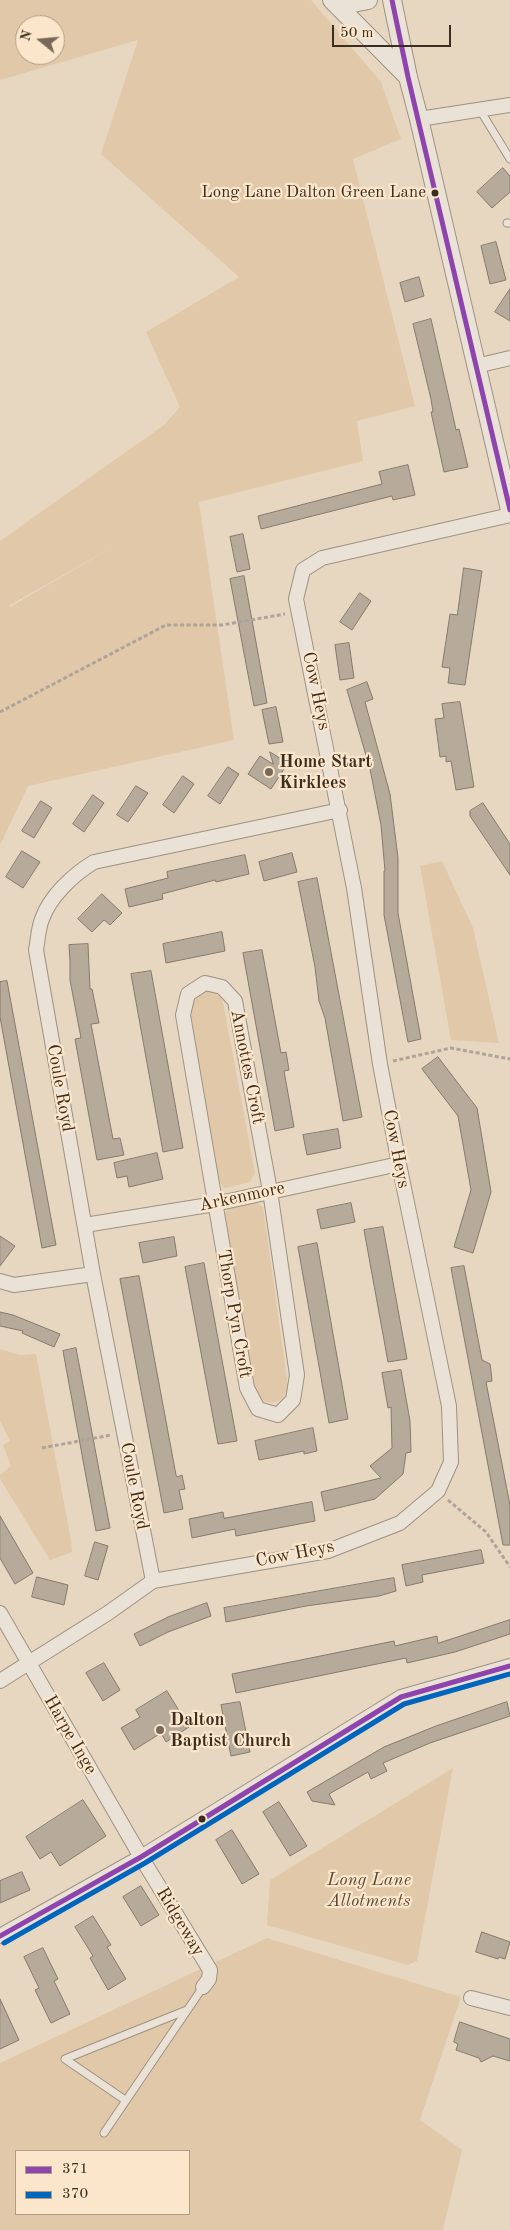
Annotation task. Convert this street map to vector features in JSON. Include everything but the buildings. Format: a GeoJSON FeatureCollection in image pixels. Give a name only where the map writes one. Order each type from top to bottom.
{"type":"FeatureCollection","features":[{"type":"Feature","properties":{"kind":"street"},"geometry":{"type":"LineString","coordinates":[[335,3],[368,0]]}},
{"type":"Feature","properties":{"kind":"street"},"geometry":{"type":"LineString","coordinates":[[392,0],[408,77],[510,510]]}},
{"type":"Feature","properties":{"kind":"street"},"geometry":{"type":"LineString","coordinates":[[335,3],[408,77]]}},
{"type":"Feature","properties":{"kind":"street"},"geometry":{"type":"LineString","coordinates":[[419,119],[510,105]]}},
{"type":"Feature","properties":{"kind":"street"},"geometry":{"type":"LineString","coordinates":[[476,366],[510,358]]}},
{"type":"Feature","properties":{"kind":"street","name":"Cow Heys"},"geometry":{"type":"LineString","coordinates":[[0,1681],[29,1664],[152,1581],[328,1551],[400,1523],[438,1491],[451,1462],[449,1406],[380,1064],[354,888],[340,810],[296,598],[303,570],[322,558],[510,514]]}},
{"type":"Feature","properties":{"kind":"street","name":"Coule Royd"},"geometry":{"type":"LineString","coordinates":[[152,1581],[93,1274],[36,950],[42,918],[59,891],[75,873],[94,862],[340,810]]}},
{"type":"Feature","properties":{"kind":"street","name":"Annottes Croft"},"geometry":{"type":"LineString","coordinates":[[215,1204],[183,1016],[188,994],[205,983],[222,987],[235,1001],[270,1190]]}},
{"type":"Feature","properties":{"kind":"street","name":"Arkenmore"},"geometry":{"type":"LineString","coordinates":[[85,1225],[215,1204],[270,1190],[399,1164]]}},
{"type":"Feature","properties":{"kind":"street","name":"Thorp Pyn Croft"},"geometry":{"type":"LineString","coordinates":[[215,1204],[247,1388],[258,1409],[278,1415],[293,1400],[297,1375],[270,1190]]}},
{"type":"Feature","properties":{"kind":"street"},"geometry":{"type":"LineString","coordinates":[[0,1281],[14,1285],[93,1274]]}},
{"type":"Feature","properties":{"kind":"street","name":"Harpe Inge"},"geometry":{"type":"LineString","coordinates":[[0,1613],[140,1857]]}},
{"type":"Feature","properties":{"kind":"street"},"geometry":{"type":"LineString","coordinates":[[0,1936],[140,1857],[401,1697],[510,1666]]}},
{"type":"Feature","properties":{"kind":"street","name":"Ridgeway"},"geometry":{"type":"LineString","coordinates":[[140,1857],[210,1970],[209,1979],[203,1987]]}},
{"type":"Feature","properties":{"kind":"street"},"geometry":{"type":"LineString","coordinates":[[471,1998],[510,2008]]}},
{"type":"Feature","properties":{"kind":"lane"},"geometry":{"type":"LineString","coordinates":[[480,110],[510,159]]}},
{"type":"Feature","properties":{"kind":"lane"},"geometry":{"type":"LineString","coordinates":[[104,2133],[203,1987]]}},
{"type":"Feature","properties":{"kind":"lane"},"geometry":{"type":"LineString","coordinates":[[125,2100],[65,2060],[187,2010]]}},
{"type":"Feature","properties":{"kind":"path"},"geometry":{"type":"LineString","coordinates":[[0,712],[166,625],[222,625],[299,611]]}},
{"type":"Feature","properties":{"kind":"path"},"geometry":{"type":"LineString","coordinates":[[380,1064],[451,1048],[510,1059]]}},
{"type":"Feature","properties":{"kind":"path"},"geometry":{"type":"LineString","coordinates":[[42,1448],[124,1432]]}},
{"type":"Feature","properties":{"kind":"path"},"geometry":{"type":"LineString","coordinates":[[438,1491],[486,1532],[510,1567]]}},
{"type":"Feature","properties":{"kind":"green space"},"geometry":{"type":"Polygon","coordinates":[[[0,0],[311,0],[381,82],[401,139],[353,159],[415,406],[357,421],[363,461],[199,502],[234,740],[28,786],[0,845],[0,541],[164,425],[180,407],[146,332],[239,277],[101,154],[138,40],[65,61],[65,15],[15,15],[15,65],[52,65],[0,80],[0,0]],[[116,545],[10,605],[10,607],[116,545]]]}},
{"type":"Feature","properties":{"kind":"green space"},"geometry":{"type":"Polygon","coordinates":[[[442,861],[473,928],[499,1043],[451,1040],[420,866],[442,861]]]}},
{"type":"Feature","properties":{"kind":"green space"},"geometry":{"type":"Polygon","coordinates":[[[207,989],[220,996],[223,1002],[255,1173],[250,1182],[225,1188],[218,1181],[190,1009],[191,998],[207,989]]]}},
{"type":"Feature","properties":{"kind":"green space"},"geometry":{"type":"Polygon","coordinates":[[[257,1203],[263,1207],[288,1386],[287,1392],[278,1402],[259,1399],[254,1389],[224,1214],[229,1209],[257,1203]]]}},
{"type":"Feature","properties":{"kind":"green space"},"geometry":{"type":"Polygon","coordinates":[[[0,1349],[20,1355],[36,1354],[72,1552],[50,1560],[0,1479],[0,1475],[11,1466],[3,1445],[10,1441],[0,1421],[0,1349]]]}},
{"type":"Feature","properties":{"kind":"green space","name":"Long Lane Allotments"},"geometry":{"type":"Polygon","coordinates":[[[453,1768],[417,1961],[408,1965],[267,1925],[270,1880],[453,1768]]]}},
{"type":"Feature","properties":{"kind":"green space"},"geometry":{"type":"Polygon","coordinates":[[[267,1938],[461,1997],[420,2120],[462,2150],[443,2230],[0,2230],[0,2063],[267,1938]]]}},
{"type":"Feature","properties":{"kind":"transit line","name":"371"},"geometry":{"type":"LineString","coordinates":[[392,0],[408,77],[510,510]]}},
{"type":"Feature","properties":{"kind":"transit line","name":"371"},"geometry":{"type":"LineString","coordinates":[[0,1936],[141,1857],[401,1697],[510,1666]]}},
{"type":"Feature","properties":{"kind":"transit line","name":"370"},"geometry":{"type":"LineString","coordinates":[[4,1943],[145,1863],[404,1704],[510,1674]]}},
{"type":"Feature","properties":{"kind":"place","name":"Long Lane Dalton Green Lane"},"geometry":{"type":"Point","coordinates":[435,193]}},
{"type":"Feature","properties":{"kind":"place","name":"Home Start Kirklees"},"geometry":{"type":"Point","coordinates":[269,772]}},
{"type":"Feature","properties":{"kind":"place","name":"Dalton Baptist Church"},"geometry":{"type":"Point","coordinates":[160,1730]}}]}
